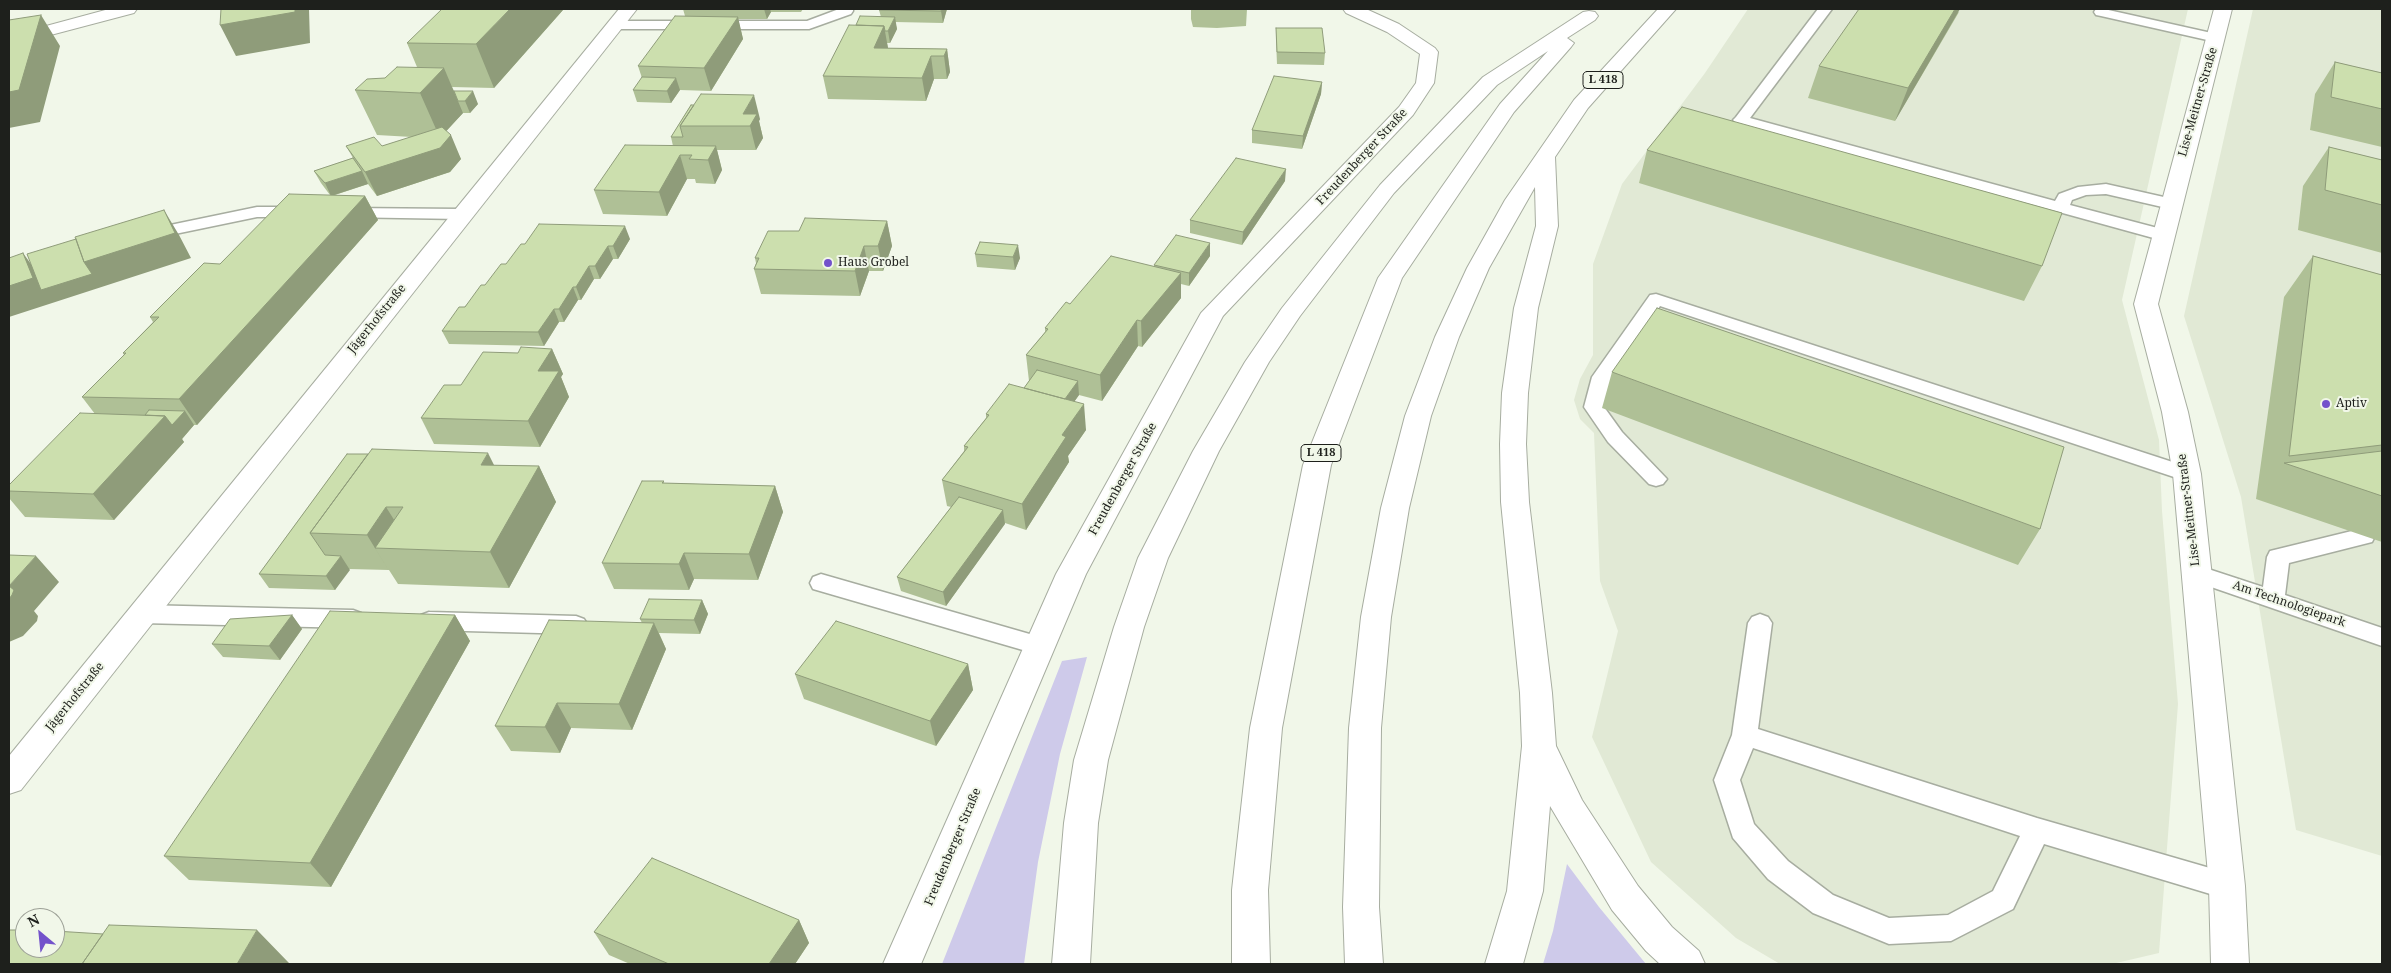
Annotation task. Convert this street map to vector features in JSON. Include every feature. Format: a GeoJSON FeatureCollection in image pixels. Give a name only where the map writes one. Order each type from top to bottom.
{"type":"FeatureCollection","features":[{"type":"Feature","properties":{"kind":"main road"},"geometry":{"type":"LineString","coordinates":[[9,41],[128,9]]}},
{"type":"Feature","properties":{"kind":"main road","name":"Freudenberger Straße"},"geometry":{"type":"LineString","coordinates":[[902,964],[1071,574],[1213,314],[1406,111],[1425,83],[1429,52],[1393,28],[1352,9]]}},
{"type":"Feature","properties":{"kind":"main road","name":"L 418"},"geometry":{"type":"LineString","coordinates":[[1364,964],[1361,907],[1365,728],[1376,617],[1395,508],[1418,416],[1447,336],[1478,268],[1516,200],[1581,104],[1667,9]]}},
{"type":"Feature","properties":{"kind":"main road","name":"Lise-Meitner-Straße"},"geometry":{"type":"LineString","coordinates":[[2223,9],[2146,304],[2174,412],[2187,474],[2227,886],[2230,964]]}},
{"type":"Feature","properties":{"kind":"main road"},"geometry":{"type":"LineString","coordinates":[[1070,964],[1081,823],[1091,760],[1129,626],[1153,558],[1206,452],[1257,362],[1290,313],[1323,268],[1387,190],[1490,81],[1592,13]]}},
{"type":"Feature","properties":{"kind":"main road","name":"L 418"},"geometry":{"type":"LineString","coordinates":[[1251,964],[1250,890],[1266,728],[1317,464],[1390,278],[1507,108],[1592,13]]}},
{"type":"Feature","properties":{"kind":"main road","name":"Jägerhofstraße"},"geometry":{"type":"LineString","coordinates":[[11,773],[621,17]]}},
{"type":"Feature","properties":{"kind":"main road"},"geometry":{"type":"LineString","coordinates":[[1504,964],[1525,891],[1539,746],[1536,693],[1514,502],[1513,444],[1515,393],[1526,308],[1547,226],[1545,156]]}},
{"type":"Feature","properties":{"kind":"main road"},"geometry":{"type":"LineString","coordinates":[[1539,746],[1570,810],[1625,898],[1659,939],[1686,964]]}},
{"type":"Feature","properties":{"kind":"lane","name":"Jägerhofstraße"},"geometry":{"type":"LineString","coordinates":[[621,17],[809,25],[846,11],[846,9]]}},
{"type":"Feature","properties":{"kind":"lane"},"geometry":{"type":"LineString","coordinates":[[1826,9],[1740,120],[2163,235]]}},
{"type":"Feature","properties":{"kind":"lane"},"geometry":{"type":"LineString","coordinates":[[2101,12],[2216,38]]}},
{"type":"Feature","properties":{"kind":"lane"},"geometry":{"type":"LineString","coordinates":[[2060,207],[2065,197],[2084,190],[2106,188],[2171,204]]}},
{"type":"Feature","properties":{"kind":"lane"},"geometry":{"type":"LineString","coordinates":[[131,238],[257,212],[461,214]]}},
{"type":"Feature","properties":{"kind":"lane"},"geometry":{"type":"LineString","coordinates":[[1656,479],[1615,437],[1594,407],[1602,377],[1656,299],[2187,474]]}},
{"type":"Feature","properties":{"kind":"lane"},"geometry":{"type":"LineString","coordinates":[[2273,598],[2278,557],[2364,536]]}},
{"type":"Feature","properties":{"kind":"lane","name":"Am Technologiepark"},"geometry":{"type":"LineString","coordinates":[[2196,572],[2382,637]]}},
{"type":"Feature","properties":{"kind":"lane"},"geometry":{"type":"LineString","coordinates":[[821,583],[1040,646]]}},
{"type":"Feature","properties":{"kind":"lane"},"geometry":{"type":"LineString","coordinates":[[141,614],[370,620]]}},
{"type":"Feature","properties":{"kind":"lane"},"geometry":{"type":"LineString","coordinates":[[410,620],[598,625]]}},
{"type":"Feature","properties":{"kind":"lane"},"geometry":{"type":"LineString","coordinates":[[1760,623],[1745,735],[1727,780],[1743,830],[1778,870],[1823,904],[1889,931],[1951,928],[2003,900],[2037,830]]}},
{"type":"Feature","properties":{"kind":"lane"},"geometry":{"type":"LineString","coordinates":[[1745,735],[2037,830],[2227,886]]}},
{"type":"Feature","properties":{"kind":"shaded area"},"geometry":{"type":"Polygon","coordinates":[[[1748,9],[2188,9],[2122,300],[2159,440],[2162,511],[2178,704],[2159,953],[2112,964],[1780,964],[1736,938],[1651,862],[1592,737],[1618,631],[1600,581],[1594,433],[1580,419],[1574,400],[1580,379],[1593,355],[1593,264],[1622,184],[1705,73],[1748,9]]]}},
{"type":"Feature","properties":{"kind":"shaded area"},"geometry":{"type":"Polygon","coordinates":[[[2253,9],[2382,9],[2382,856],[2296,830],[2241,497],[2184,316],[2253,9]]]}},
{"type":"Feature","properties":{"kind":"shaded area"},"geometry":{"type":"Polygon","coordinates":[[[1087,657],[1060,754],[1038,862],[1024,964],[942,964],[1062,661],[1087,657]]]}},
{"type":"Feature","properties":{"kind":"shaded area"},"geometry":{"type":"Polygon","coordinates":[[[1567,864],[1599,907],[1646,964],[1543,964],[1553,931],[1567,864]]]}},
{"type":"Feature","properties":{"kind":"building"},"geometry":{"type":"Polygon","coordinates":[[[221,9],[295,9],[295,12],[220,25],[221,9]]]}},
{"type":"Feature","properties":{"kind":"building"},"geometry":{"type":"Polygon","coordinates":[[[442,9],[510,9],[476,44],[407,43],[442,9]]]}},
{"type":"Feature","properties":{"kind":"building"},"geometry":{"type":"Polygon","coordinates":[[[880,9],[942,9],[941,11],[880,9]]]}},
{"type":"Feature","properties":{"kind":"building"},"geometry":{"type":"Polygon","coordinates":[[[1859,9],[1955,9],[1908,88],[1819,66],[1859,9]]]}},
{"type":"Feature","properties":{"kind":"building"},"geometry":{"type":"Polygon","coordinates":[[[41,15],[19,90],[9,92],[9,20],[41,15]]]}},
{"type":"Feature","properties":{"kind":"building"},"geometry":{"type":"Polygon","coordinates":[[[675,16],[738,17],[704,68],[638,66],[675,16]]]}},
{"type":"Feature","properties":{"kind":"building"},"geometry":{"type":"Polygon","coordinates":[[[860,16],[895,17],[888,31],[885,31],[884,26],[856,25],[860,16]]]}},
{"type":"Feature","properties":{"kind":"building"},"geometry":{"type":"Polygon","coordinates":[[[849,25],[884,26],[874,48],[947,49],[944,56],[931,56],[922,78],[823,76],[849,25]]]}},
{"type":"Feature","properties":{"kind":"building"},"geometry":{"type":"Polygon","coordinates":[[[1276,28],[1322,28],[1325,53],[1277,52],[1276,28]]]}},
{"type":"Feature","properties":{"kind":"building"},"geometry":{"type":"Polygon","coordinates":[[[2335,62],[2382,73],[2382,109],[2331,97],[2335,62]]]}},
{"type":"Feature","properties":{"kind":"building"},"geometry":{"type":"Polygon","coordinates":[[[397,67],[444,68],[420,93],[355,90],[367,79],[385,78],[397,67]]]}},
{"type":"Feature","properties":{"kind":"building"},"geometry":{"type":"Polygon","coordinates":[[[1274,76],[1322,82],[1303,136],[1252,130],[1274,76]]]}},
{"type":"Feature","properties":{"kind":"building"},"geometry":{"type":"Polygon","coordinates":[[[642,77],[676,78],[667,91],[633,90],[642,77]]]}},
{"type":"Feature","properties":{"kind":"building"},"geometry":{"type":"Polygon","coordinates":[[[454,91],[473,91],[465,101],[458,101],[454,91]]]}},
{"type":"Feature","properties":{"kind":"building"},"geometry":{"type":"Polygon","coordinates":[[[701,94],[754,95],[743,114],[757,114],[750,126],[680,126],[701,94]]]}},
{"type":"Feature","properties":{"kind":"building"},"geometry":{"type":"Polygon","coordinates":[[[691,105],[694,105],[680,126],[683,137],[671,137],[691,105]]]}},
{"type":"Feature","properties":{"kind":"building"},"geometry":{"type":"Polygon","coordinates":[[[1682,107],[2062,213],[2042,266],[1647,150],[1682,107]]]}},
{"type":"Feature","properties":{"kind":"building"},"geometry":{"type":"Polygon","coordinates":[[[442,127],[451,135],[440,148],[365,172],[346,146],[374,137],[382,146],[442,127]]]}},
{"type":"Feature","properties":{"kind":"building"},"geometry":{"type":"Polygon","coordinates":[[[625,145],[716,146],[708,160],[689,159],[692,155],[680,155],[659,192],[594,190],[625,145]]]}},
{"type":"Feature","properties":{"kind":"building"},"geometry":{"type":"Polygon","coordinates":[[[2329,147],[2382,160],[2382,205],[2325,190],[2329,147]]]}},
{"type":"Feature","properties":{"kind":"building"},"geometry":{"type":"Polygon","coordinates":[[[353,158],[362,171],[325,183],[314,171],[353,158]]]}},
{"type":"Feature","properties":{"kind":"building"},"geometry":{"type":"Polygon","coordinates":[[[1236,158],[1286,169],[1243,232],[1190,220],[1236,158]]]}},
{"type":"Feature","properties":{"kind":"building"},"geometry":{"type":"Polygon","coordinates":[[[289,194],[365,196],[179,399],[82,397],[159,317],[150,317],[204,263],[220,264],[289,194]]]}},
{"type":"Feature","properties":{"kind":"building"},"geometry":{"type":"Polygon","coordinates":[[[164,210],[175,233],[84,262],[75,237],[164,210]]]}},
{"type":"Feature","properties":{"kind":"building"},"geometry":{"type":"Polygon","coordinates":[[[805,218],[887,221],[878,246],[864,246],[855,271],[754,269],[759,258],[755,258],[768,231],[799,231],[805,218]]]}},
{"type":"Feature","properties":{"kind":"building"},"geometry":{"type":"Polygon","coordinates":[[[539,224],[625,226],[613,246],[608,246],[595,266],[589,266],[559,309],[554,309],[538,332],[442,331],[459,307],[465,307],[481,285],[485,285],[501,264],[506,264],[521,244],[525,244],[539,224]]]}},
{"type":"Feature","properties":{"kind":"building"},"geometry":{"type":"Polygon","coordinates":[[[1176,235],[1210,243],[1189,273],[1154,265],[1176,235]]]}},
{"type":"Feature","properties":{"kind":"building"},"geometry":{"type":"Polygon","coordinates":[[[76,239],[84,262],[92,274],[41,290],[27,254],[76,239]]]}},
{"type":"Feature","properties":{"kind":"building"},"geometry":{"type":"Polygon","coordinates":[[[980,242],[1018,245],[1013,257],[975,254],[980,242]]]}},
{"type":"Feature","properties":{"kind":"building"},"geometry":{"type":"Polygon","coordinates":[[[23,253],[33,278],[9,286],[9,258],[23,253]]]}},
{"type":"Feature","properties":{"kind":"building"},"geometry":{"type":"Polygon","coordinates":[[[1111,256],[1181,273],[1141,321],[1137,320],[1100,375],[1026,355],[1048,329],[1045,328],[1066,302],[1070,304],[1111,256]]]}},
{"type":"Feature","properties":{"kind":"building"},"geometry":{"type":"Polygon","coordinates":[[[2313,256],[2382,275],[2382,445],[2289,456],[2313,256]]]}},
{"type":"Feature","properties":{"kind":"building"},"geometry":{"type":"Polygon","coordinates":[[[1657,308],[2064,447],[2040,529],[1612,372],[1657,308]]]}},
{"type":"Feature","properties":{"kind":"building"},"geometry":{"type":"Polygon","coordinates":[[[521,347],[552,349],[538,371],[559,371],[528,421],[421,418],[444,385],[461,385],[483,352],[518,353],[521,347]]]}},
{"type":"Feature","properties":{"kind":"building"},"geometry":{"type":"Polygon","coordinates":[[[1037,370],[1078,381],[1065,399],[1024,388],[1037,370]]]}},
{"type":"Feature","properties":{"kind":"building"},"geometry":{"type":"Polygon","coordinates":[[[1009,384],[1084,404],[1062,435],[1066,437],[1022,504],[942,480],[968,447],[964,446],[989,415],[986,414],[1009,384]]]}},
{"type":"Feature","properties":{"kind":"building"},"geometry":{"type":"Polygon","coordinates":[[[149,410],[185,411],[172,425],[165,416],[145,415],[149,410]]]}},
{"type":"Feature","properties":{"kind":"building"},"geometry":{"type":"Polygon","coordinates":[[[80,413],[165,416],[93,494],[9,491],[9,485],[80,413]]]}},
{"type":"Feature","properties":{"kind":"building"},"geometry":{"type":"Polygon","coordinates":[[[372,449],[488,453],[481,465],[539,466],[490,552],[375,548],[403,507],[386,507],[367,535],[310,533],[372,449]]]}},
{"type":"Feature","properties":{"kind":"building"},"geometry":{"type":"Polygon","coordinates":[[[2382,451],[2382,496],[2284,463],[2382,451]]]}},
{"type":"Feature","properties":{"kind":"building"},"geometry":{"type":"Polygon","coordinates":[[[347,454],[368,454],[310,533],[325,555],[341,556],[326,576],[259,574],[347,454]]]}},
{"type":"Feature","properties":{"kind":"building"},"geometry":{"type":"Polygon","coordinates":[[[642,481],[775,486],[749,554],[684,553],[679,564],[602,563],[642,481]]]}},
{"type":"Feature","properties":{"kind":"building"},"geometry":{"type":"Polygon","coordinates":[[[959,497],[1003,510],[943,592],[897,577],[959,497]]]}},
{"type":"Feature","properties":{"kind":"building"},"geometry":{"type":"Polygon","coordinates":[[[9,555],[36,556],[9,586],[9,555]]]}},
{"type":"Feature","properties":{"kind":"building"},"geometry":{"type":"Polygon","coordinates":[[[9,586],[14,590],[9,599],[9,586]]]}},
{"type":"Feature","properties":{"kind":"building"},"geometry":{"type":"Polygon","coordinates":[[[649,599],[702,600],[694,620],[640,619],[649,599]]]}},
{"type":"Feature","properties":{"kind":"building"},"geometry":{"type":"Polygon","coordinates":[[[330,611],[455,615],[310,863],[164,856],[330,611]]]}},
{"type":"Feature","properties":{"kind":"building"},"geometry":{"type":"Polygon","coordinates":[[[292,615],[269,646],[212,644],[230,619],[292,615]]]}},
{"type":"Feature","properties":{"kind":"building"},"geometry":{"type":"Polygon","coordinates":[[[549,620],[654,623],[619,704],[557,703],[545,727],[495,726],[549,620]]]}},
{"type":"Feature","properties":{"kind":"building"},"geometry":{"type":"Polygon","coordinates":[[[836,621],[968,664],[930,721],[795,674],[836,621]]]}},
{"type":"Feature","properties":{"kind":"building"},"geometry":{"type":"Polygon","coordinates":[[[652,858],[799,920],[769,964],[669,964],[594,932],[652,858]]]}},
{"type":"Feature","properties":{"kind":"building"},"geometry":{"type":"Polygon","coordinates":[[[109,925],[257,930],[237,964],[82,964],[109,925]]]}},
{"type":"Feature","properties":{"kind":"building"},"geometry":{"type":"Polygon","coordinates":[[[9,930],[15,930],[15,958],[65,958],[65,932],[103,934],[82,964],[9,964],[9,930]]]}},
{"type":"Feature","properties":{"kind":"place","name":"Haus Grobel"},"geometry":{"type":"Point","coordinates":[828,263]}},
{"type":"Feature","properties":{"kind":"place","name":"Aptiv"},"geometry":{"type":"Point","coordinates":[2326,404]}}]}
